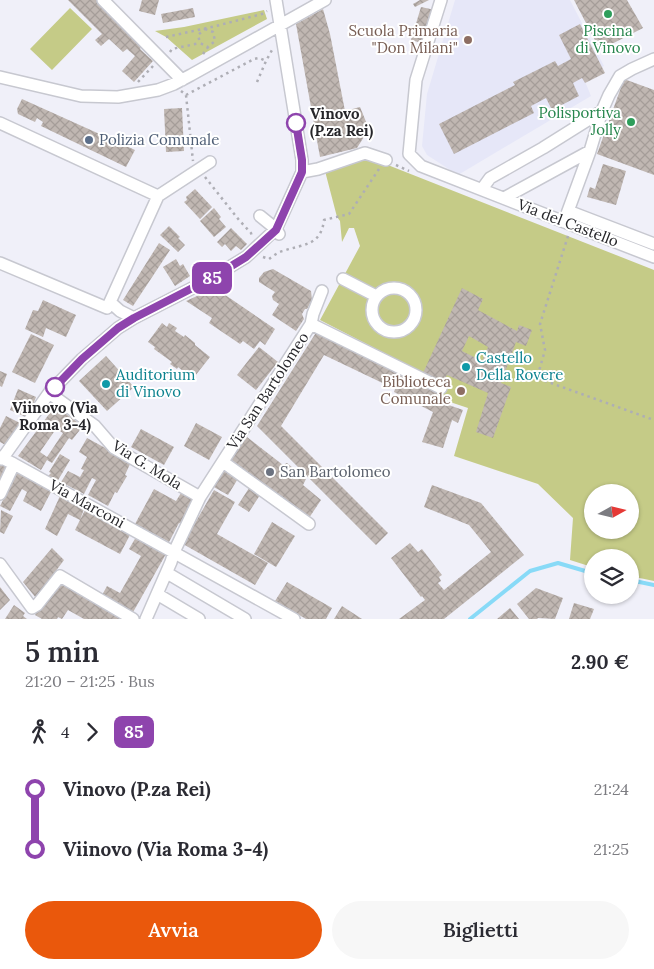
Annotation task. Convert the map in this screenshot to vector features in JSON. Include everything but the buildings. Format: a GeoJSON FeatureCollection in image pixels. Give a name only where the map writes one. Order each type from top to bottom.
{"type":"FeatureCollection","features":[{"type":"Feature","properties":{"kind":"street"},"geometry":{"type":"LineString","coordinates":[[103,0],[163,60],[178,82]]}},
{"type":"Feature","properties":{"kind":"street"},"geometry":{"type":"LineString","coordinates":[[0,77],[81,96],[118,97],[158,90],[191,76],[325,0]]}},
{"type":"Feature","properties":{"kind":"street","name":"Via del Castello"},"geometry":{"type":"LineString","coordinates":[[441,0],[416,80],[409,154],[421,166],[504,198],[566,217],[654,257]]}},
{"type":"Feature","properties":{"kind":"street"},"geometry":{"type":"LineString","coordinates":[[1,458],[49,393],[82,359],[118,328],[210,279],[246,257],[278,232],[302,172],[302,160],[276,3]]}},
{"type":"Feature","properties":{"kind":"street"},"geometry":{"type":"LineString","coordinates":[[654,59],[620,76],[602,111],[590,151],[566,217],[654,244]]}},
{"type":"Feature","properties":{"kind":"street"},"geometry":{"type":"LineString","coordinates":[[482,189],[490,178],[602,111]]}},
{"type":"Feature","properties":{"kind":"street"},"geometry":{"type":"LineString","coordinates":[[0,123],[158,196]]}},
{"type":"Feature","properties":{"kind":"street"},"geometry":{"type":"LineString","coordinates":[[504,198],[590,151]]}},
{"type":"Feature","properties":{"kind":"street"},"geometry":{"type":"LineString","coordinates":[[302,172],[318,170],[365,153],[386,160]]}},
{"type":"Feature","properties":{"kind":"street"},"geometry":{"type":"LineString","coordinates":[[108,305],[158,196],[210,162]]}},
{"type":"Feature","properties":{"kind":"street"},"geometry":{"type":"LineString","coordinates":[[260,216],[278,232]]}},
{"type":"Feature","properties":{"kind":"street"},"geometry":{"type":"LineString","coordinates":[[0,263],[108,305],[134,318]]}},
{"type":"Feature","properties":{"kind":"street"},"geometry":{"type":"LineString","coordinates":[[343,279],[376,296]]}},
{"type":"Feature","properties":{"kind":"street","name":"Via San Bartolomeo"},"geometry":{"type":"LineString","coordinates":[[174,552],[200,497],[311,324],[322,291]]}},
{"type":"Feature","properties":{"kind":"street"},"geometry":{"type":"LineString","coordinates":[[108,305],[116,318],[118,328]]}},
{"type":"Feature","properties":{"kind":"street"},"geometry":{"type":"LineString","coordinates":[[311,324],[442,388]]}},
{"type":"Feature","properties":{"kind":"street"},"geometry":{"type":"LineString","coordinates":[[65,378],[65,404]]}},
{"type":"Feature","properties":{"kind":"street","name":"Via G. Mola"},"geometry":{"type":"LineString","coordinates":[[49,393],[94,426],[114,448],[200,497]]}},
{"type":"Feature","properties":{"kind":"street","name":"Via Marconi"},"geometry":{"type":"LineString","coordinates":[[1,458],[174,552],[276,614],[291,618]]}},
{"type":"Feature","properties":{"kind":"street","name":"Via San Bartolomeo"},"geometry":{"type":"LineString","coordinates":[[223,462],[309,524]]}},
{"type":"Feature","properties":{"kind":"street"},"geometry":{"type":"LineString","coordinates":[[0,494],[14,464]]}},
{"type":"Feature","properties":{"kind":"street"},"geometry":{"type":"LineString","coordinates":[[146,619],[167,573],[174,552]]}},
{"type":"Feature","properties":{"kind":"street"},"geometry":{"type":"LineString","coordinates":[[0,564],[32,608],[38,605],[60,576],[134,619]]}},
{"type":"Feature","properties":{"kind":"street"},"geometry":{"type":"LineString","coordinates":[[167,573],[245,619]]}},
{"type":"Feature","properties":{"kind":"street"},"geometry":{"type":"LineString","coordinates":[[157,594],[199,619]]}},
{"type":"Feature","properties":{"kind":"path"},"geometry":{"type":"LineString","coordinates":[[166,37],[262,14],[276,3]]}},
{"type":"Feature","properties":{"kind":"path"},"geometry":{"type":"LineString","coordinates":[[200,44],[198,35],[205,29]]}},
{"type":"Feature","properties":{"kind":"path"},"geometry":{"type":"LineString","coordinates":[[203,54],[215,41],[214,32],[205,29]]}},
{"type":"Feature","properties":{"kind":"path"},"geometry":{"type":"LineString","coordinates":[[135,86],[152,66],[156,69],[172,50],[200,44],[208,47]]}},
{"type":"Feature","properties":{"kind":"path"},"geometry":{"type":"LineString","coordinates":[[186,95],[254,59],[259,58],[266,61]]}},
{"type":"Feature","properties":{"kind":"path"},"geometry":{"type":"LineString","coordinates":[[178,82],[186,95],[194,164],[251,232],[256,248],[261,256],[269,259],[282,251],[310,244],[323,228],[324,220],[349,214],[386,160],[410,172]]}},
{"type":"Feature","properties":{"kind":"path"},"geometry":{"type":"LineString","coordinates":[[568,236],[540,324],[545,350],[537,378],[654,420]]}},
{"type":"Feature","properties":{"kind":"shaded area"},"geometry":{"type":"Polygon","coordinates":[[[455,0],[570,0],[604,66],[584,79],[591,96],[458,175],[427,155],[422,146],[427,94],[455,0]]]}},
{"type":"Feature","properties":{"kind":"green space"},"geometry":{"type":"Polygon","coordinates":[[[70,8],[92,29],[52,70],[30,49],[70,8]]]}},
{"type":"Feature","properties":{"kind":"green space"},"geometry":{"type":"Polygon","coordinates":[[[264,10],[267,19],[192,60],[166,37],[155,31],[184,27],[264,10]]]}},
{"type":"Feature","properties":{"kind":"green space"},"geometry":{"type":"Polygon","coordinates":[[[365,156],[654,270],[654,581],[639,578],[639,549],[584,549],[584,564],[570,560],[573,518],[538,484],[454,456],[468,408],[438,398],[443,382],[320,320],[360,246],[354,228],[349,228],[342,242],[340,221],[337,217],[325,171],[365,156]]]}},
{"type":"Feature","properties":{"kind":"waterway"},"geometry":{"type":"LineString","coordinates":[[470,619],[530,571],[558,563],[584,571]]}},
{"type":"Feature","properties":{"kind":"waterway"},"geometry":{"type":"LineString","coordinates":[[639,582],[654,585]]}},
{"type":"Feature","properties":{"kind":"bus line","name":"85"},"geometry":{"type":"LineString","coordinates":[[55,387],[82,359],[118,328],[210,279],[246,257],[276,230],[302,172],[296,123]]}},
{"type":"Feature","properties":{"kind":"place","name":"Piscina di Vinovo"},"geometry":{"type":"Point","coordinates":[608,14]}},
{"type":"Feature","properties":{"kind":"place","name":"Scuola Primaria \"Don Milani\""},"geometry":{"type":"Point","coordinates":[468,40]}},
{"type":"Feature","properties":{"kind":"place","name":"Polisportiva Jolly"},"geometry":{"type":"Point","coordinates":[631,122]}},
{"type":"Feature","properties":{"kind":"place","name":"Vinovo (P.za Rei)"},"geometry":{"type":"Point","coordinates":[296,123]}},
{"type":"Feature","properties":{"kind":"place","name":"Polizia Comunale"},"geometry":{"type":"Point","coordinates":[89,140]}},
{"type":"Feature","properties":{"kind":"place","name":"Castello Della Rovere"},"geometry":{"type":"Point","coordinates":[466,367]}},
{"type":"Feature","properties":{"kind":"place","name":"Auditorium di Vinovo"},"geometry":{"type":"Point","coordinates":[106,384]}},
{"type":"Feature","properties":{"kind":"place","name":"Viinovo (Via Roma 3-4)"},"geometry":{"type":"Point","coordinates":[55,387]}},
{"type":"Feature","properties":{"kind":"place","name":"Biblioteca Comunale"},"geometry":{"type":"Point","coordinates":[461,391]}},
{"type":"Feature","properties":{"kind":"place","name":"San Bartolomeo"},"geometry":{"type":"Point","coordinates":[270,472]}}]}
